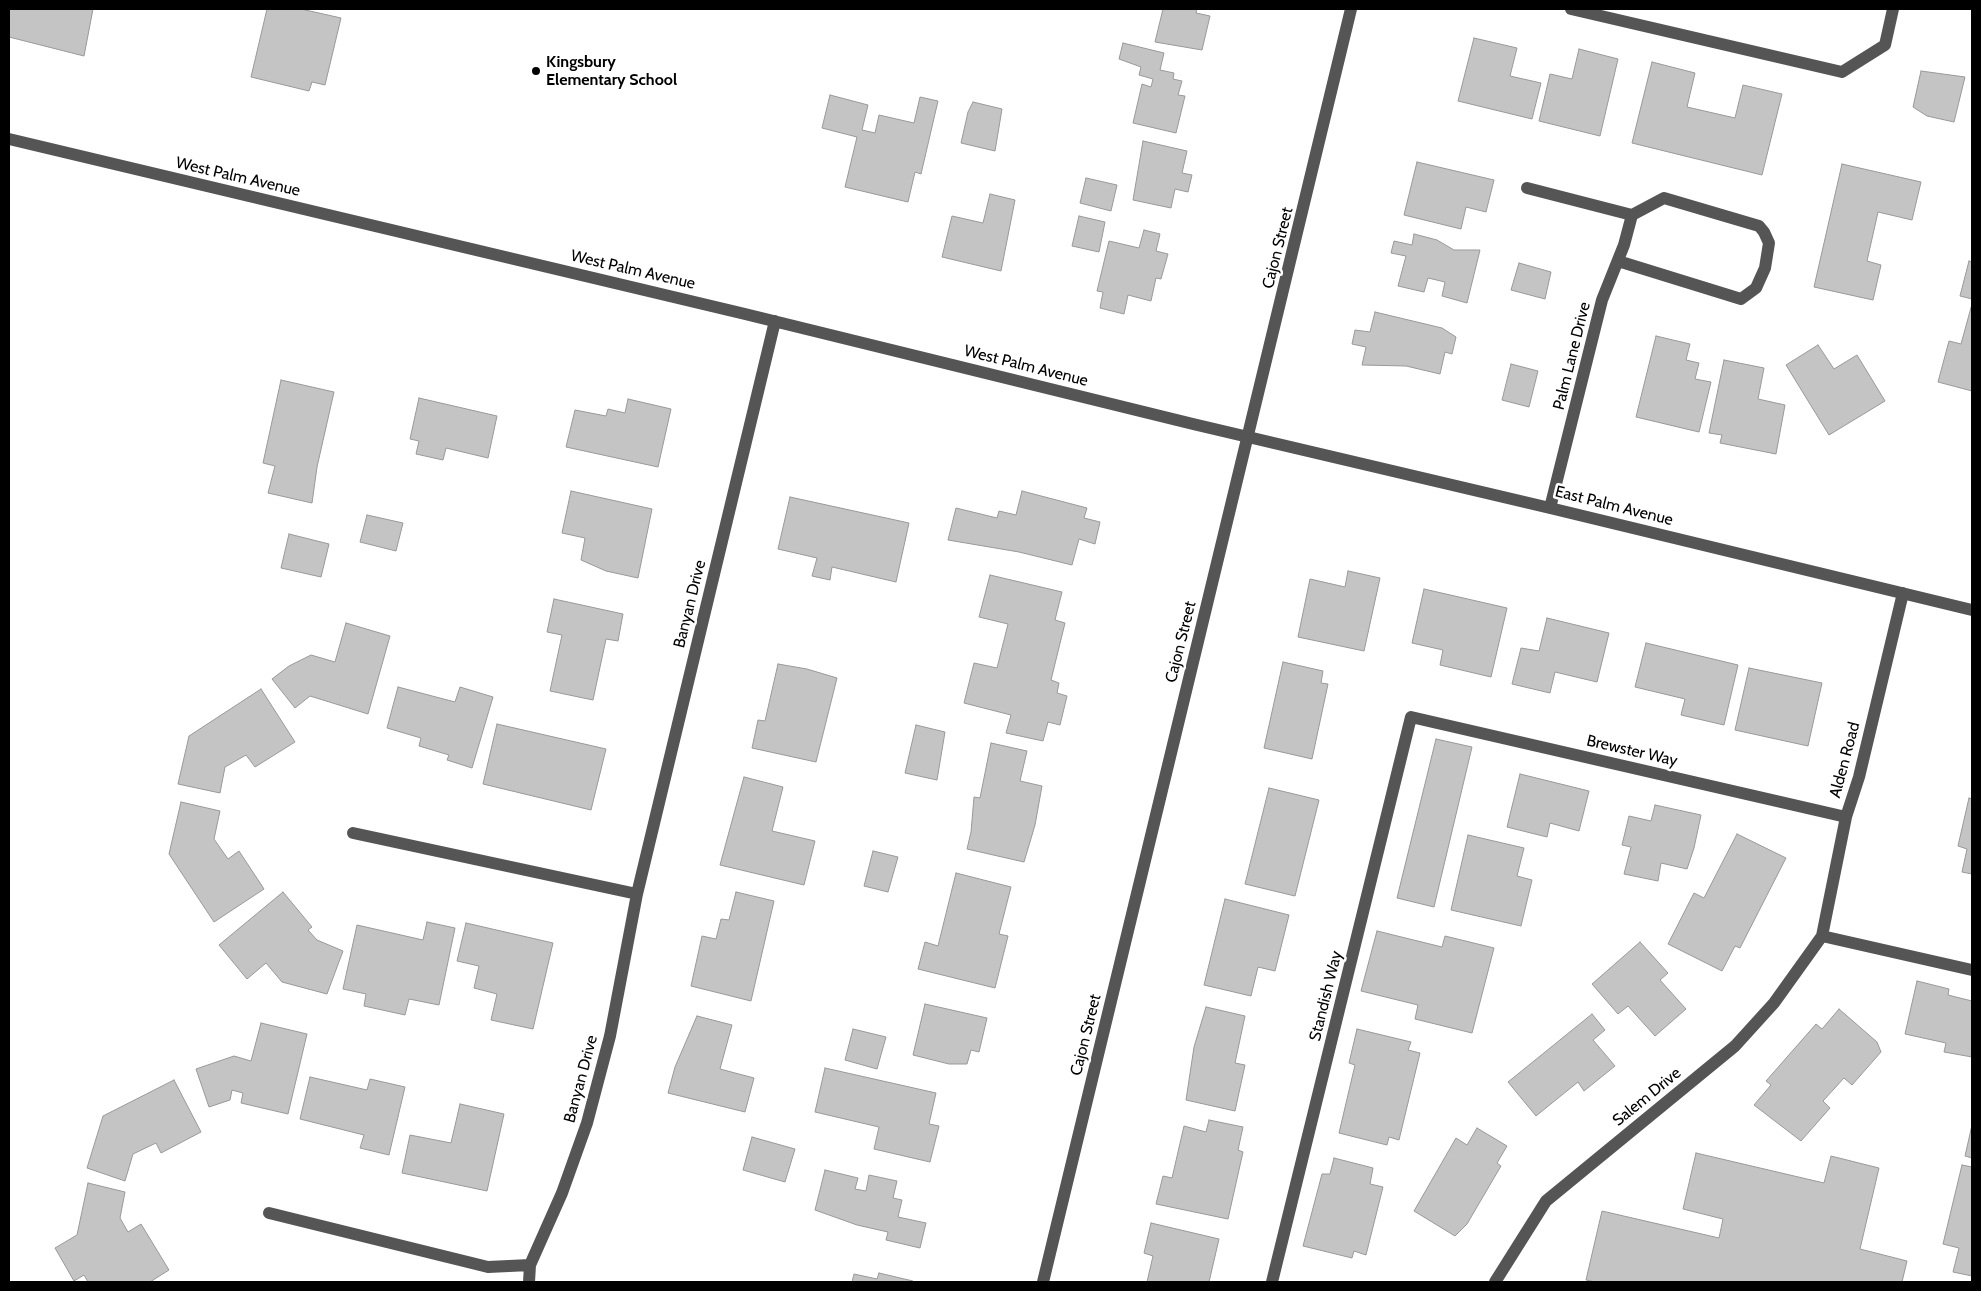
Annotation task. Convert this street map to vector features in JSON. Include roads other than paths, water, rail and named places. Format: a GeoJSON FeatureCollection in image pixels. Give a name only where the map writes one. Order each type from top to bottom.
{"type":"FeatureCollection","features":[{"type":"Feature","properties":{"kind":"street","name":"Cajon Street"},"geometry":{"type":"LineString","coordinates":[[1043,1282],[1351,9]]}},
{"type":"Feature","properties":{"kind":"street"},"geometry":{"type":"LineString","coordinates":[[1571,9],[1842,72],[1885,44],[1893,9]]}},
{"type":"Feature","properties":{"kind":"street","name":"West Palm Avenue"},"geometry":{"type":"LineString","coordinates":[[9,139],[775,321],[1248,437]]}},
{"type":"Feature","properties":{"kind":"street"},"geometry":{"type":"LineString","coordinates":[[1527,188],[1632,215],[1664,198],[1759,226],[1769,243],[1766,268],[1756,288],[1741,299],[1618,261]]}},
{"type":"Feature","properties":{"kind":"street","name":"Palm Lane Drive"},"geometry":{"type":"LineString","coordinates":[[1550,508],[1602,300],[1624,246],[1632,215]]}},
{"type":"Feature","properties":{"kind":"street","name":"Banyan Drive"},"geometry":{"type":"LineString","coordinates":[[529,1282],[530,1265],[562,1193],[587,1123],[610,1036],[637,894],[775,321]]}},
{"type":"Feature","properties":{"kind":"street","name":"East Palm Avenue"},"geometry":{"type":"LineString","coordinates":[[1248,437],[1972,610]]}},
{"type":"Feature","properties":{"kind":"street","name":"Alden Road"},"geometry":{"type":"LineString","coordinates":[[1822,936],[1846,817],[1859,777],[1903,593]]}},
{"type":"Feature","properties":{"kind":"street","name":"Brewster Way"},"geometry":{"type":"LineString","coordinates":[[1411,717],[1846,817]]}},
{"type":"Feature","properties":{"kind":"street","name":"Standish Way"},"geometry":{"type":"LineString","coordinates":[[1272,1282],[1411,717]]}},
{"type":"Feature","properties":{"kind":"street"},"geometry":{"type":"LineString","coordinates":[[354,833],[637,894]]}},
{"type":"Feature","properties":{"kind":"street"},"geometry":{"type":"LineString","coordinates":[[1822,936],[1972,970]]}},
{"type":"Feature","properties":{"kind":"street","name":"Salem Drive"},"geometry":{"type":"LineString","coordinates":[[1495,1282],[1546,1201],[1735,1046],[1774,1003],[1822,936]]}},
{"type":"Feature","properties":{"kind":"street"},"geometry":{"type":"LineString","coordinates":[[269,1213],[488,1267],[530,1265]]}},
{"type":"Feature","properties":{"kind":"place","name":"Kingsbury Elementary School"},"geometry":{"type":"Point","coordinates":[536,71]}}]}
